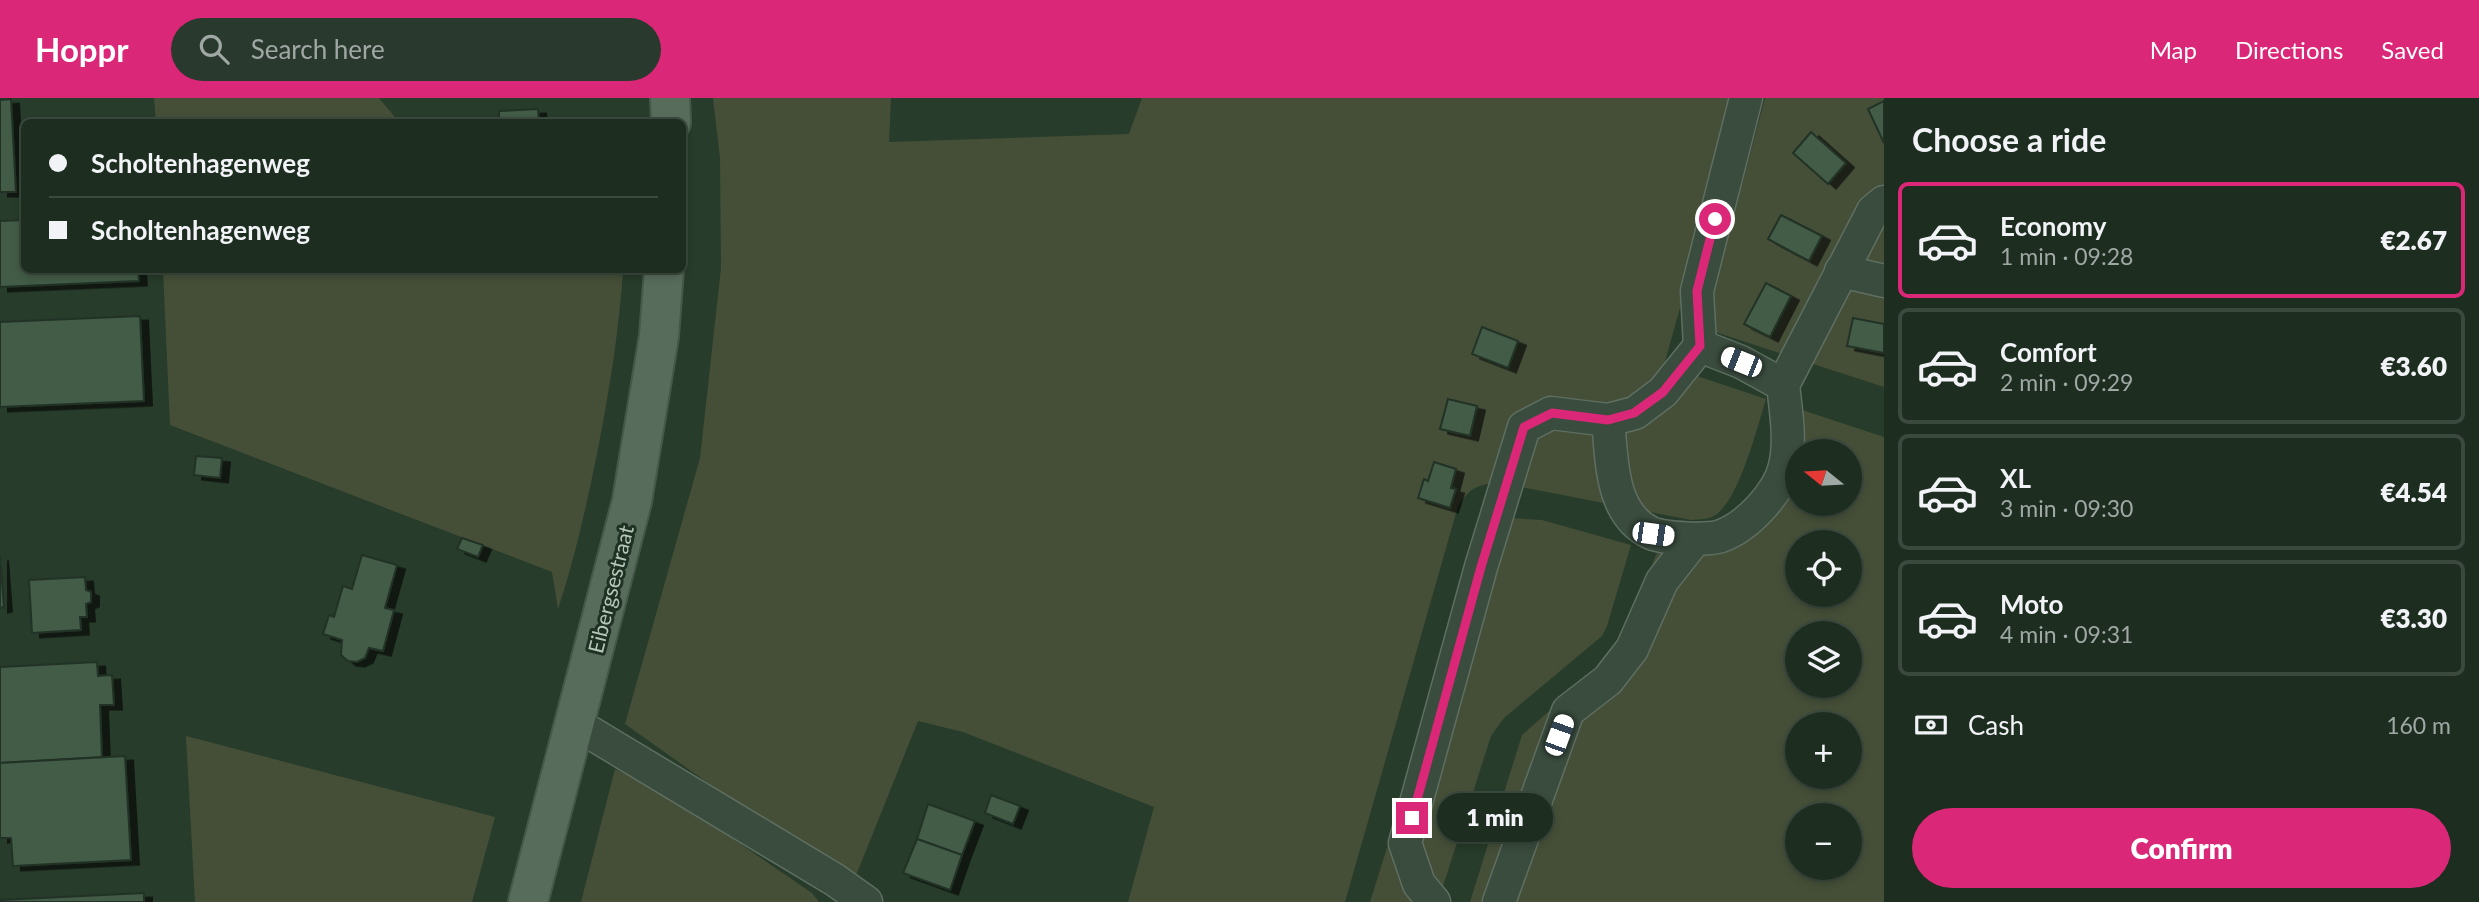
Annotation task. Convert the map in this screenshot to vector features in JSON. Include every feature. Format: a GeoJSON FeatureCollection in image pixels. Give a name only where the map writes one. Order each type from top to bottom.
{"type":"FeatureCollection","features":[{"type":"Feature","properties":{"kind":"main road"},"geometry":{"type":"LineString","coordinates":[[670,98],[671,119]]}},
{"type":"Feature","properties":{"kind":"main road","name":"Eibergsestraat"},"geometry":{"type":"LineString","coordinates":[[528,902],[632,501],[659,336],[664,273]]}},
{"type":"Feature","properties":{"kind":"street"},"geometry":{"type":"LineString","coordinates":[[1434,902],[1419,884],[1405,843],[1481,567],[1524,427],[1552,413],[1608,420],[1634,413],[1663,392],[1700,346],[1697,291],[1746,98]]}},
{"type":"Feature","properties":{"kind":"street"},"geometry":{"type":"LineString","coordinates":[[1608,420],[1615,488],[1633,522],[1653,534],[1695,539],[1721,537],[1743,524],[1770,497],[1785,467],[1787,426],[1783,385],[1873,211],[1884,202]]}},
{"type":"Feature","properties":{"kind":"street"},"geometry":{"type":"LineString","coordinates":[[1840,271],[1884,281]]}},
{"type":"Feature","properties":{"kind":"street"},"geometry":{"type":"LineString","coordinates":[[1700,346],[1741,362],[1783,385]]}},
{"type":"Feature","properties":{"kind":"street"},"geometry":{"type":"LineString","coordinates":[[1499,902],[1568,711],[1608,680],[1632,649],[1662,582],[1695,539]]}},
{"type":"Feature","properties":{"kind":"street"},"geometry":{"type":"LineString","coordinates":[[576,724],[835,880],[866,902]]}},
{"type":"Feature","properties":{"kind":"green space"},"geometry":{"type":"Polygon","coordinates":[[[154,98],[379,98],[396,119],[156,119],[154,98]]]}},
{"type":"Feature","properties":{"kind":"green space"},"geometry":{"type":"Polygon","coordinates":[[[713,98],[891,98],[889,142],[1129,134],[1142,98],[1739,98],[1664,365],[1766,399],[1747,461],[1725,505],[1717,514],[1704,519],[1691,520],[1501,483],[1480,486],[1467,495],[1458,506],[1345,902],[1128,902],[1154,807],[963,732],[918,721],[855,878],[808,854],[625,724],[700,458],[721,268],[720,158],[713,98]]]}},
{"type":"Feature","properties":{"kind":"green space"},"geometry":{"type":"Polygon","coordinates":[[[1765,98],[1884,98],[1884,387],[1712,331],[1706,320],[1765,98]]]}},
{"type":"Feature","properties":{"kind":"green space"},"geometry":{"type":"Polygon","coordinates":[[[163,273],[623,273],[616,339],[593,474],[558,609],[552,572],[170,425],[163,273]]]}},
{"type":"Feature","properties":{"kind":"green space"},"geometry":{"type":"Polygon","coordinates":[[[1790,406],[1884,437],[1884,902],[1470,902],[1522,735],[1619,649],[1661,548],[1679,547],[1758,496],[1785,408],[1790,406]]]}},
{"type":"Feature","properties":{"kind":"green space"},"geometry":{"type":"Polygon","coordinates":[[[1509,518],[1542,520],[1631,545],[1607,626],[1602,636],[1504,718],[1491,736],[1438,902],[1370,902],[1433,701],[1509,518]]]}},
{"type":"Feature","properties":{"kind":"green space"},"geometry":{"type":"Polygon","coordinates":[[[186,736],[495,817],[472,902],[195,902],[186,736]]]}},
{"type":"Feature","properties":{"kind":"green space"},"geometry":{"type":"Polygon","coordinates":[[[615,769],[662,790],[812,893],[819,902],[581,902],[615,769]]]}},
{"type":"Feature","properties":{"kind":"building"},"geometry":{"type":"Polygon","coordinates":[[[11,99],[16,192],[0,192],[0,100],[11,99]]]}},
{"type":"Feature","properties":{"kind":"building"},"geometry":{"type":"Polygon","coordinates":[[[1884,101],[1884,143],[1868,109],[1884,101]]]}},
{"type":"Feature","properties":{"kind":"building"},"geometry":{"type":"Polygon","coordinates":[[[538,109],[539,119],[499,119],[499,111],[538,109]]]}},
{"type":"Feature","properties":{"kind":"building"},"geometry":{"type":"Polygon","coordinates":[[[1811,132],[1846,163],[1828,184],[1793,153],[1811,132]]]}},
{"type":"Feature","properties":{"kind":"building"},"geometry":{"type":"Polygon","coordinates":[[[1781,215],[1822,236],[1809,261],[1768,239],[1781,215]]]}},
{"type":"Feature","properties":{"kind":"building"},"geometry":{"type":"Polygon","coordinates":[[[21,220],[21,273],[138,273],[139,281],[0,287],[0,221],[21,220]]]}},
{"type":"Feature","properties":{"kind":"building"},"geometry":{"type":"Polygon","coordinates":[[[1766,283],[1791,296],[1770,337],[1744,324],[1766,283]]]}},
{"type":"Feature","properties":{"kind":"building"},"geometry":{"type":"Polygon","coordinates":[[[140,316],[144,401],[0,407],[0,322],[140,316]]]}},
{"type":"Feature","properties":{"kind":"building"},"geometry":{"type":"Polygon","coordinates":[[[1853,318],[1884,324],[1884,353],[1847,346],[1853,318]]]}},
{"type":"Feature","properties":{"kind":"building"},"geometry":{"type":"Polygon","coordinates":[[[1482,327],[1518,341],[1508,368],[1472,354],[1482,327]]]}},
{"type":"Feature","properties":{"kind":"building"},"geometry":{"type":"Polygon","coordinates":[[[1448,399],[1477,406],[1470,436],[1440,429],[1448,399]]]}},
{"type":"Feature","properties":{"kind":"building"},"geometry":{"type":"Polygon","coordinates":[[[196,456],[222,458],[220,478],[194,475],[196,456]]]}},
{"type":"Feature","properties":{"kind":"building"},"geometry":{"type":"Polygon","coordinates":[[[1434,462],[1456,469],[1451,488],[1456,489],[1450,508],[1418,498],[1424,479],[1428,481],[1434,462]]]}},
{"type":"Feature","properties":{"kind":"building"},"geometry":{"type":"Polygon","coordinates":[[[462,538],[483,545],[478,557],[457,549],[462,538]]]}},
{"type":"Feature","properties":{"kind":"building"},"geometry":{"type":"Polygon","coordinates":[[[362,555],[397,565],[385,608],[394,610],[383,651],[369,648],[365,658],[357,662],[348,661],[341,655],[342,640],[323,634],[329,615],[334,617],[343,586],[352,589],[362,555]]]}},
{"type":"Feature","properties":{"kind":"building"},"geometry":{"type":"Polygon","coordinates":[[[0,556],[4,607],[0,608],[0,556]]]}},
{"type":"Feature","properties":{"kind":"building"},"geometry":{"type":"Polygon","coordinates":[[[85,577],[86,590],[91,592],[91,602],[86,604],[87,617],[80,617],[81,630],[32,633],[29,580],[85,577]]]}},
{"type":"Feature","properties":{"kind":"building"},"geometry":{"type":"Polygon","coordinates":[[[97,662],[98,676],[112,675],[114,705],[100,705],[102,757],[0,763],[0,667],[97,662]]]}},
{"type":"Feature","properties":{"kind":"building"},"geometry":{"type":"Polygon","coordinates":[[[125,756],[131,860],[13,866],[11,838],[0,838],[0,763],[125,756]]]}},
{"type":"Feature","properties":{"kind":"building"},"geometry":{"type":"Polygon","coordinates":[[[991,795],[1020,806],[1013,824],[985,813],[991,795]]]}},
{"type":"Feature","properties":{"kind":"building"},"geometry":{"type":"Polygon","coordinates":[[[928,804],[975,821],[962,855],[917,839],[928,804]]]}},
{"type":"Feature","properties":{"kind":"building"},"geometry":{"type":"Polygon","coordinates":[[[917,839],[962,855],[950,890],[903,873],[917,839]]]}},
{"type":"Feature","properties":{"kind":"building"},"geometry":{"type":"Polygon","coordinates":[[[144,893],[144,902],[0,902],[0,900],[144,893]]]}},
{"type":"Feature","properties":{"kind":"route"},"geometry":{"type":"LineString","coordinates":[[1412,818],[1481,567],[1524,427],[1552,413],[1608,420],[1634,413],[1663,392],[1700,346],[1697,291],[1715,219]]}}]}
